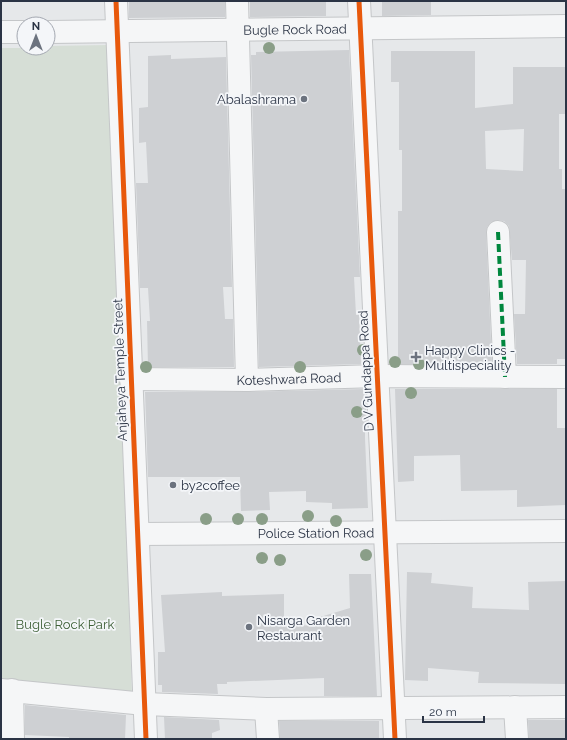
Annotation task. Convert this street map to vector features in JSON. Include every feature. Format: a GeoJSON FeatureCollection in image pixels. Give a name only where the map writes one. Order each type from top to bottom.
{"type":"FeatureCollection","features":[{"type":"Feature","properties":{"kind":"street","name":"Anjaheya Temple Street"},"geometry":{"type":"LineString","coordinates":[[116,1],[146,739]]}},
{"type":"Feature","properties":{"kind":"street"},"geometry":{"type":"LineString","coordinates":[[237,1],[247,380]]}},
{"type":"Feature","properties":{"kind":"street","name":"D V Gundappa Road"},"geometry":{"type":"LineString","coordinates":[[359,1],[395,739]]}},
{"type":"Feature","properties":{"kind":"street","name":"Bugle Rock Road"},"geometry":{"type":"LineString","coordinates":[[56,32],[566,26]]}},
{"type":"Feature","properties":{"kind":"street"},"geometry":{"type":"LineString","coordinates":[[1,32],[16,32]]}},
{"type":"Feature","properties":{"kind":"street"},"geometry":{"type":"LineString","coordinates":[[498,232],[505,377]]}},
{"type":"Feature","properties":{"kind":"street","name":"Koteshwara Road"},"geometry":{"type":"LineString","coordinates":[[131,379],[247,380],[377,376],[566,377]]}},
{"type":"Feature","properties":{"kind":"street","name":"Police Station Road"},"geometry":{"type":"LineString","coordinates":[[138,534],[566,531]]}},
{"type":"Feature","properties":{"kind":"street"},"geometry":{"type":"LineString","coordinates":[[13,739],[6,690],[145,704],[266,709],[566,707]]}},
{"type":"Feature","properties":{"kind":"street"},"geometry":{"type":"LineString","coordinates":[[515,707],[517,739]]}},
{"type":"Feature","properties":{"kind":"street"},"geometry":{"type":"LineString","coordinates":[[266,709],[268,739]]}},
{"type":"Feature","properties":{"kind":"green space","name":"Bugle Rock Park"},"geometry":{"type":"Polygon","coordinates":[[[109,45],[132,696],[1,683],[1,48],[16,48],[16,56],[56,56],[56,46],[109,45]]]}},
{"type":"Feature","properties":{"kind":"building"},"geometry":{"type":"Polygon","coordinates":[[[129,1],[225,1],[225,17],[129,18],[129,1]]]}},
{"type":"Feature","properties":{"kind":"building"},"geometry":{"type":"Polygon","coordinates":[[[250,1],[326,1],[326,16],[250,17],[250,1]]]}},
{"type":"Feature","properties":{"kind":"building"},"geometry":{"type":"Polygon","coordinates":[[[382,1],[431,1],[431,15],[382,16],[382,1]]]}},
{"type":"Feature","properties":{"kind":"building"},"geometry":{"type":"Polygon","coordinates":[[[349,50],[360,277],[354,277],[356,315],[359,315],[361,364],[259,367],[251,55],[256,55],[256,52],[349,50]]]}},
{"type":"Feature","properties":{"kind":"building"},"geometry":{"type":"Polygon","coordinates":[[[391,51],[475,51],[475,108],[513,104],[513,67],[566,67],[566,114],[559,114],[559,169],[562,169],[562,189],[566,189],[566,359],[557,359],[557,364],[517,364],[514,314],[525,314],[526,260],[512,260],[509,226],[504,221],[498,220],[491,222],[487,227],[486,233],[492,364],[398,364],[398,211],[402,211],[402,150],[399,150],[399,82],[391,82],[391,51]],[[524,129],[485,131],[486,169],[523,171],[524,129]]]}},
{"type":"Feature","properties":{"kind":"building"},"geometry":{"type":"Polygon","coordinates":[[[171,55],[171,59],[226,57],[232,287],[223,287],[225,319],[233,319],[234,367],[148,367],[147,321],[150,321],[148,288],[140,288],[136,183],[148,183],[146,142],[139,143],[139,108],[148,107],[148,56],[171,55]]]}},
{"type":"Feature","properties":{"kind":"building"},"geometry":{"type":"Polygon","coordinates":[[[365,389],[367,423],[365,423],[365,438],[368,508],[332,509],[332,503],[306,502],[306,491],[269,492],[270,510],[241,511],[240,477],[148,477],[145,392],[247,392],[365,389]]]}},
{"type":"Feature","properties":{"kind":"building"},"geometry":{"type":"Polygon","coordinates":[[[395,389],[557,389],[557,428],[566,428],[566,505],[517,507],[517,490],[461,491],[460,455],[414,456],[414,481],[398,482],[395,389]]]}},
{"type":"Feature","properties":{"kind":"building"},"geometry":{"type":"Polygon","coordinates":[[[407,572],[432,573],[431,583],[473,587],[472,608],[529,610],[528,582],[566,581],[566,684],[478,683],[479,672],[428,668],[428,681],[405,680],[407,572]]]}},
{"type":"Feature","properties":{"kind":"building"},"geometry":{"type":"Polygon","coordinates":[[[349,574],[371,574],[377,696],[324,696],[324,678],[227,682],[227,684],[217,684],[218,694],[162,692],[162,685],[158,685],[158,652],[165,652],[161,595],[222,592],[222,596],[284,594],[284,626],[320,625],[320,617],[350,608],[349,574]]]}},
{"type":"Feature","properties":{"kind":"building"},"geometry":{"type":"Polygon","coordinates":[[[25,705],[126,715],[125,739],[69,739],[69,737],[25,735],[25,705]]]}},
{"type":"Feature","properties":{"kind":"building"},"geometry":{"type":"Polygon","coordinates":[[[164,717],[219,720],[220,730],[212,733],[212,739],[165,739],[164,717]]]}},
{"type":"Feature","properties":{"kind":"building"},"geometry":{"type":"Polygon","coordinates":[[[528,720],[566,720],[566,739],[529,739],[528,720]]]}},
{"type":"Feature","properties":{"kind":"building"},"geometry":{"type":"Polygon","coordinates":[[[279,721],[379,721],[379,739],[280,739],[279,721]]]}},
{"type":"Feature","properties":{"kind":"marked path"},"geometry":{"type":"LineString","coordinates":[[498,232],[505,377]]}},
{"type":"Feature","properties":{"kind":"cycle path"},"geometry":{"type":"LineString","coordinates":[[116,1],[146,739]]}},
{"type":"Feature","properties":{"kind":"cycle path"},"geometry":{"type":"LineString","coordinates":[[359,1],[395,739]]}},
{"type":"Feature","properties":{"kind":"place","name":"Abalashrama"},"geometry":{"type":"Point","coordinates":[304,99]}},
{"type":"Feature","properties":{"kind":"place","name":"Happy Clinics - Multispeciality"},"geometry":{"type":"Point","coordinates":[416,357]}},
{"type":"Feature","properties":{"kind":"place","name":"by2coffee"},"geometry":{"type":"Point","coordinates":[173,485]}},
{"type":"Feature","properties":{"kind":"place","name":"Nisarga Garden Restaurant"},"geometry":{"type":"Point","coordinates":[249,627]}}]}
